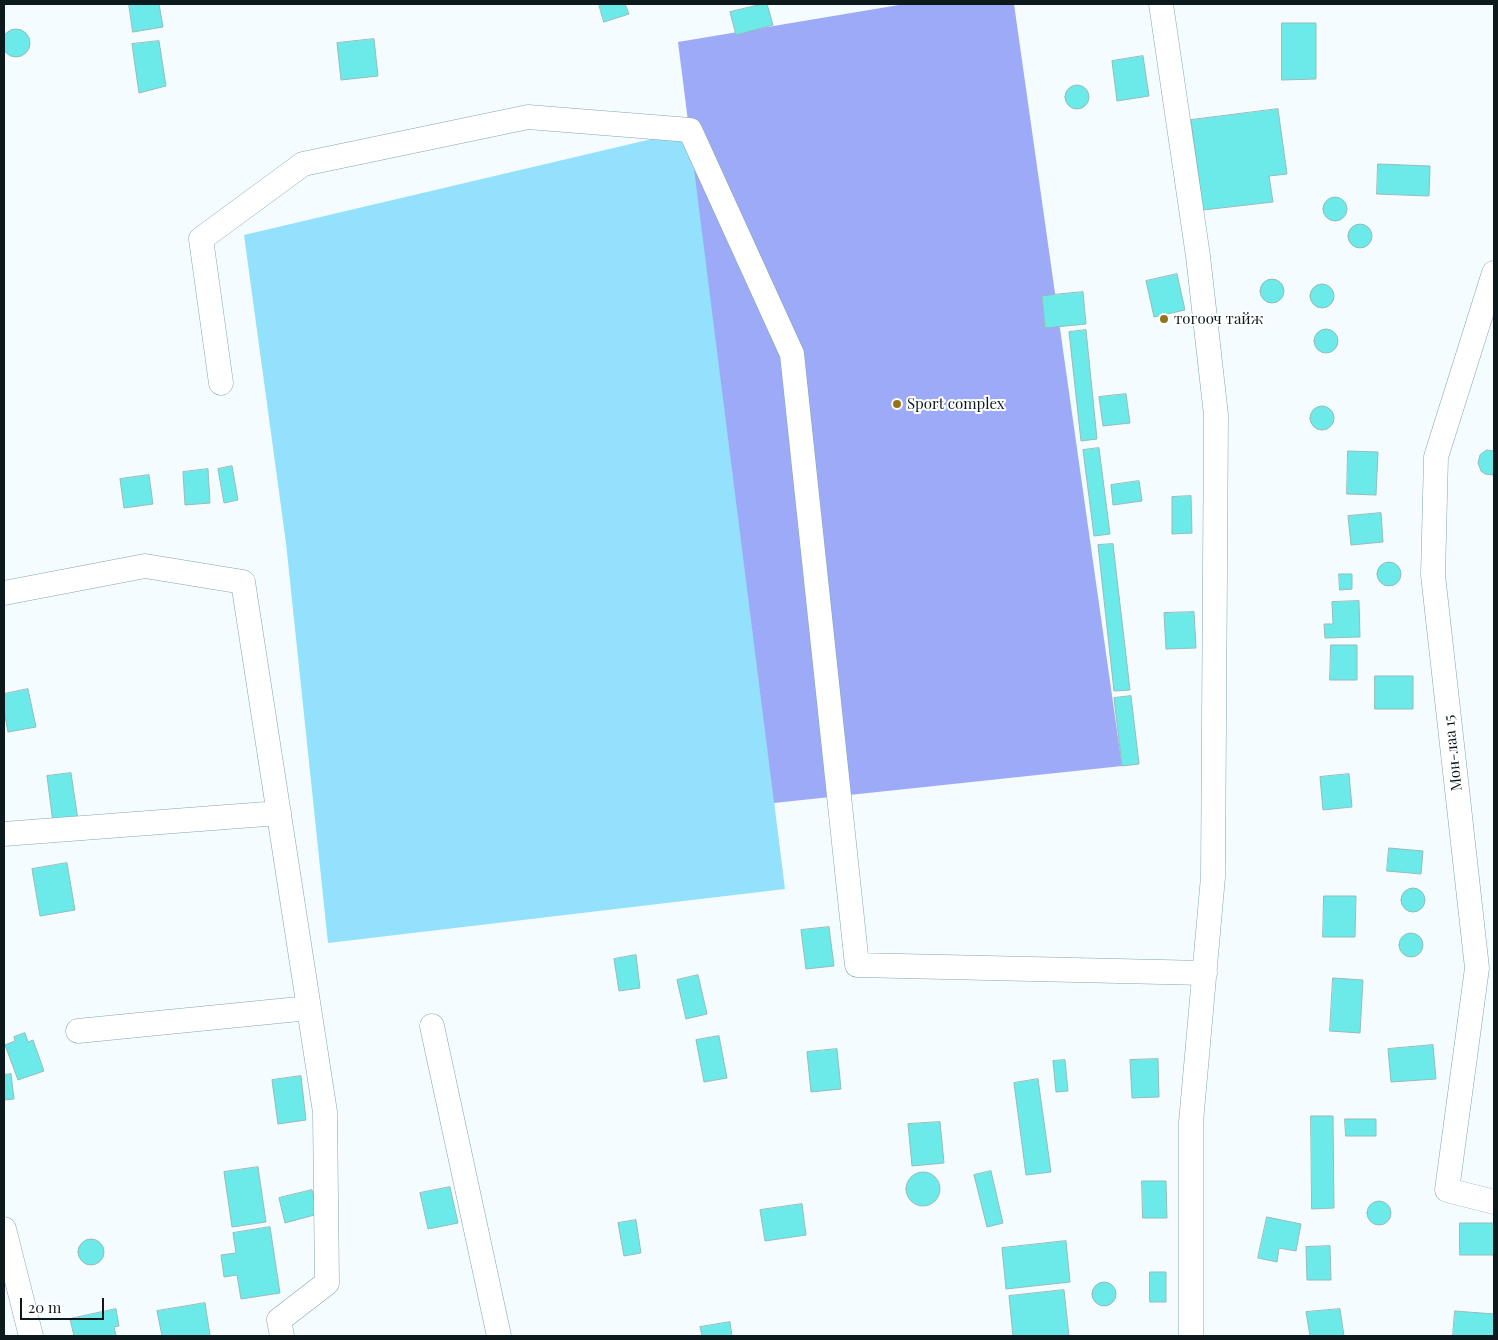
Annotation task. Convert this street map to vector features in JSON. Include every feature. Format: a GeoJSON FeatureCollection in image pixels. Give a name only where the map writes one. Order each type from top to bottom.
{"type":"FeatureCollection","features":[{"type":"Feature","properties":{"kind":"street"},"geometry":{"type":"LineString","coordinates":[[1162,4],[1198,256],[1216,415],[1213,877],[1191,1122],[1190,1336]]}},
{"type":"Feature","properties":{"kind":"street"},"geometry":{"type":"LineString","coordinates":[[221,383],[201,239],[303,164],[528,117],[690,130],[792,354],[857,965],[1205,973]]}},
{"type":"Feature","properties":{"kind":"street","name":"Мон-лаа 15"},"geometry":{"type":"LineString","coordinates":[[1494,273],[1436,458],[1433,575],[1477,968],[1447,1190],[1494,1202]]}},
{"type":"Feature","properties":{"kind":"street"},"geometry":{"type":"LineString","coordinates":[[4,593],[145,566],[243,582],[324,1112],[327,1283],[279,1320],[282,1336]]}},
{"type":"Feature","properties":{"kind":"street"},"geometry":{"type":"LineString","coordinates":[[4,834],[279,813]]}},
{"type":"Feature","properties":{"kind":"street"},"geometry":{"type":"LineString","coordinates":[[78,1031],[309,1008]]}},
{"type":"Feature","properties":{"kind":"street"},"geometry":{"type":"LineString","coordinates":[[432,1026],[499,1336]]}},
{"type":"Feature","properties":{"kind":"street"},"geometry":{"type":"LineString","coordinates":[[4,1229],[32,1336]]}},
{"type":"Feature","properties":{"kind":"shaded area","name":"Sport complex"},"geometry":{"type":"Polygon","coordinates":[[[905,4],[1014,4],[1122,766],[774,803],[678,42],[905,4]]]}},
{"type":"Feature","properties":{"kind":"shaded area"},"geometry":{"type":"Polygon","coordinates":[[[690,130],[785,889],[328,943],[286,543],[244,235],[690,130]]]}},
{"type":"Feature","properties":{"kind":"building"},"geometry":{"type":"Polygon","coordinates":[[[129,4],[159,4],[163,27],[133,32],[129,4]]]}},
{"type":"Feature","properties":{"kind":"building"},"geometry":{"type":"Polygon","coordinates":[[[599,4],[625,4],[629,14],[604,22],[599,4]]]}},
{"type":"Feature","properties":{"kind":"building"},"geometry":{"type":"Polygon","coordinates":[[[767,4],[773,25],[736,35],[730,12],[767,4]]]}},
{"type":"Feature","properties":{"kind":"building"},"geometry":{"type":"Polygon","coordinates":[[[1282,23],[1316,23],[1316,79],[1282,80],[1282,23]]]}},
{"type":"Feature","properties":{"kind":"building"},"geometry":{"type":"Polygon","coordinates":[[[16,29],[26,33],[30,43],[26,53],[16,57],[6,53],[2,43],[6,33],[16,29]]]}},
{"type":"Feature","properties":{"kind":"building"},"geometry":{"type":"Polygon","coordinates":[[[374,39],[378,76],[341,80],[337,43],[374,39]]]}},
{"type":"Feature","properties":{"kind":"building"},"geometry":{"type":"Polygon","coordinates":[[[159,41],[166,86],[139,93],[132,44],[159,41]]]}},
{"type":"Feature","properties":{"kind":"building"},"geometry":{"type":"Polygon","coordinates":[[[1143,56],[1149,96],[1117,101],[1112,61],[1143,56]]]}},
{"type":"Feature","properties":{"kind":"building"},"geometry":{"type":"Polygon","coordinates":[[[1072,85],[1082,85],[1089,92],[1089,102],[1082,109],[1072,109],[1065,102],[1065,92],[1072,85]]]}},
{"type":"Feature","properties":{"kind":"building"},"geometry":{"type":"Polygon","coordinates":[[[1278,109],[1287,174],[1269,176],[1273,202],[1203,210],[1191,120],[1278,109]]]}},
{"type":"Feature","properties":{"kind":"building"},"geometry":{"type":"Polygon","coordinates":[[[1378,164],[1430,166],[1429,196],[1377,194],[1378,164]]]}},
{"type":"Feature","properties":{"kind":"building"},"geometry":{"type":"Polygon","coordinates":[[[1335,197],[1344,200],[1347,209],[1344,218],[1335,221],[1326,218],[1323,209],[1326,200],[1335,197]]]}},
{"type":"Feature","properties":{"kind":"building"},"geometry":{"type":"Polygon","coordinates":[[[1360,224],[1369,227],[1372,236],[1369,245],[1360,248],[1351,245],[1348,236],[1351,227],[1360,224]]]}},
{"type":"Feature","properties":{"kind":"building"},"geometry":{"type":"Polygon","coordinates":[[[1177,274],[1185,310],[1154,317],[1146,281],[1177,274]]]}},
{"type":"Feature","properties":{"kind":"building"},"geometry":{"type":"Polygon","coordinates":[[[1272,279],[1281,282],[1284,291],[1281,300],[1272,303],[1263,300],[1260,291],[1263,282],[1272,279]]]}},
{"type":"Feature","properties":{"kind":"building"},"geometry":{"type":"Polygon","coordinates":[[[1322,284],[1331,287],[1334,296],[1331,305],[1322,308],[1313,305],[1310,296],[1313,287],[1322,284]]]}},
{"type":"Feature","properties":{"kind":"building"},"geometry":{"type":"Polygon","coordinates":[[[1083,292],[1086,324],[1045,328],[1042,296],[1083,292]]]}},
{"type":"Feature","properties":{"kind":"building"},"geometry":{"type":"Polygon","coordinates":[[[1326,329],[1335,332],[1338,341],[1335,350],[1326,353],[1317,350],[1314,341],[1317,332],[1326,329]]]}},
{"type":"Feature","properties":{"kind":"building"},"geometry":{"type":"Polygon","coordinates":[[[1086,330],[1097,439],[1081,441],[1069,332],[1086,330]]]}},
{"type":"Feature","properties":{"kind":"building"},"geometry":{"type":"Polygon","coordinates":[[[1126,394],[1130,423],[1103,426],[1099,397],[1126,394]]]}},
{"type":"Feature","properties":{"kind":"building"},"geometry":{"type":"Polygon","coordinates":[[[1317,406],[1327,406],[1334,413],[1334,423],[1327,430],[1317,430],[1310,423],[1310,413],[1317,406]]]}},
{"type":"Feature","properties":{"kind":"building"},"geometry":{"type":"Polygon","coordinates":[[[1099,448],[1110,534],[1094,536],[1083,450],[1099,448]]]}},
{"type":"Feature","properties":{"kind":"building"},"geometry":{"type":"Polygon","coordinates":[[[1487,450],[1494,451],[1493,475],[1485,474],[1481,471],[1478,463],[1480,455],[1487,450]]]}},
{"type":"Feature","properties":{"kind":"building"},"geometry":{"type":"Polygon","coordinates":[[[1348,451],[1378,452],[1376,495],[1347,494],[1348,451]]]}},
{"type":"Feature","properties":{"kind":"building"},"geometry":{"type":"Polygon","coordinates":[[[232,466],[238,500],[224,503],[218,469],[232,466]]]}},
{"type":"Feature","properties":{"kind":"building"},"geometry":{"type":"Polygon","coordinates":[[[208,469],[210,503],[185,505],[183,472],[208,469]]]}},
{"type":"Feature","properties":{"kind":"building"},"geometry":{"type":"Polygon","coordinates":[[[149,475],[153,504],[124,508],[120,479],[149,475]]]}},
{"type":"Feature","properties":{"kind":"building"},"geometry":{"type":"Polygon","coordinates":[[[1139,481],[1142,501],[1113,505],[1111,485],[1139,481]]]}},
{"type":"Feature","properties":{"kind":"building"},"geometry":{"type":"Polygon","coordinates":[[[1191,496],[1192,533],[1172,534],[1172,497],[1191,496]]]}},
{"type":"Feature","properties":{"kind":"building"},"geometry":{"type":"Polygon","coordinates":[[[1381,513],[1383,542],[1351,545],[1348,516],[1381,513]]]}},
{"type":"Feature","properties":{"kind":"building"},"geometry":{"type":"Polygon","coordinates":[[[1113,544],[1130,690],[1114,691],[1098,545],[1113,544]]]}},
{"type":"Feature","properties":{"kind":"building"},"geometry":{"type":"Polygon","coordinates":[[[1389,562],[1398,565],[1401,574],[1398,583],[1389,586],[1380,583],[1377,574],[1380,565],[1389,562]]]}},
{"type":"Feature","properties":{"kind":"building"},"geometry":{"type":"Polygon","coordinates":[[[1339,574],[1352,574],[1352,589],[1340,590],[1339,574]]]}},
{"type":"Feature","properties":{"kind":"building"},"geometry":{"type":"Polygon","coordinates":[[[1359,601],[1360,637],[1325,638],[1324,624],[1333,624],[1332,602],[1359,601]]]}},
{"type":"Feature","properties":{"kind":"building"},"geometry":{"type":"Polygon","coordinates":[[[1194,612],[1196,648],[1166,649],[1164,613],[1194,612]]]}},
{"type":"Feature","properties":{"kind":"building"},"geometry":{"type":"Polygon","coordinates":[[[1331,645],[1357,645],[1357,680],[1330,680],[1331,645]]]}},
{"type":"Feature","properties":{"kind":"building"},"geometry":{"type":"Polygon","coordinates":[[[1375,676],[1413,676],[1413,709],[1375,709],[1375,676]]]}},
{"type":"Feature","properties":{"kind":"building"},"geometry":{"type":"Polygon","coordinates":[[[28,689],[36,727],[8,732],[4,711],[4,694],[28,689]]]}},
{"type":"Feature","properties":{"kind":"building"},"geometry":{"type":"Polygon","coordinates":[[[1131,696],[1139,764],[1122,766],[1114,698],[1131,696]]]}},
{"type":"Feature","properties":{"kind":"building"},"geometry":{"type":"Polygon","coordinates":[[[71,773],[78,820],[53,823],[47,776],[71,773]]]}},
{"type":"Feature","properties":{"kind":"building"},"geometry":{"type":"Polygon","coordinates":[[[1349,774],[1352,807],[1323,810],[1320,777],[1349,774]]]}},
{"type":"Feature","properties":{"kind":"building"},"geometry":{"type":"Polygon","coordinates":[[[1389,848],[1423,851],[1421,874],[1387,871],[1389,848]]]}},
{"type":"Feature","properties":{"kind":"building"},"geometry":{"type":"Polygon","coordinates":[[[67,863],[75,910],[40,916],[32,869],[67,863]]]}},
{"type":"Feature","properties":{"kind":"building"},"geometry":{"type":"Polygon","coordinates":[[[1413,888],[1422,891],[1425,900],[1422,909],[1413,912],[1404,909],[1401,900],[1404,891],[1413,888]]]}},
{"type":"Feature","properties":{"kind":"building"},"geometry":{"type":"Polygon","coordinates":[[[1324,896],[1356,896],[1355,937],[1323,937],[1324,896]]]}},
{"type":"Feature","properties":{"kind":"building"},"geometry":{"type":"Polygon","coordinates":[[[829,927],[834,966],[806,969],[801,930],[829,927]]]}},
{"type":"Feature","properties":{"kind":"building"},"geometry":{"type":"Polygon","coordinates":[[[1411,933],[1420,936],[1423,945],[1420,954],[1411,957],[1402,954],[1399,945],[1402,936],[1411,933]]]}},
{"type":"Feature","properties":{"kind":"building"},"geometry":{"type":"Polygon","coordinates":[[[636,955],[640,988],[619,991],[614,959],[636,955]]]}},
{"type":"Feature","properties":{"kind":"building"},"geometry":{"type":"Polygon","coordinates":[[[698,975],[707,1014],[686,1019],[677,980],[698,975]]]}},
{"type":"Feature","properties":{"kind":"building"},"geometry":{"type":"Polygon","coordinates":[[[1333,978],[1363,980],[1360,1033],[1330,1031],[1333,978]]]}},
{"type":"Feature","properties":{"kind":"building"},"geometry":{"type":"Polygon","coordinates":[[[25,1033],[28,1042],[33,1040],[44,1071],[18,1080],[5,1045],[15,1041],[14,1037],[25,1033]]]}},
{"type":"Feature","properties":{"kind":"building"},"geometry":{"type":"Polygon","coordinates":[[[719,1036],[727,1078],[704,1082],[696,1040],[719,1036]]]}},
{"type":"Feature","properties":{"kind":"building"},"geometry":{"type":"Polygon","coordinates":[[[1433,1045],[1436,1079],[1391,1082],[1388,1049],[1433,1045]]]}},
{"type":"Feature","properties":{"kind":"building"},"geometry":{"type":"Polygon","coordinates":[[[837,1049],[841,1089],[811,1092],[807,1052],[837,1049]]]}},
{"type":"Feature","properties":{"kind":"building"},"geometry":{"type":"Polygon","coordinates":[[[1158,1059],[1159,1097],[1132,1098],[1130,1060],[1158,1059]]]}},
{"type":"Feature","properties":{"kind":"building"},"geometry":{"type":"Polygon","coordinates":[[[1065,1060],[1068,1091],[1056,1092],[1053,1061],[1065,1060]]]}},
{"type":"Feature","properties":{"kind":"building"},"geometry":{"type":"Polygon","coordinates":[[[11,1074],[14,1099],[4,1100],[4,1075],[11,1074]]]}},
{"type":"Feature","properties":{"kind":"building"},"geometry":{"type":"Polygon","coordinates":[[[301,1076],[306,1120],[278,1124],[272,1080],[301,1076]]]}},
{"type":"Feature","properties":{"kind":"building"},"geometry":{"type":"Polygon","coordinates":[[[1038,1079],[1051,1172],[1026,1175],[1014,1083],[1038,1079]]]}},
{"type":"Feature","properties":{"kind":"building"},"geometry":{"type":"Polygon","coordinates":[[[1311,1116],[1333,1116],[1334,1208],[1312,1209],[1311,1116]]]}},
{"type":"Feature","properties":{"kind":"building"},"geometry":{"type":"Polygon","coordinates":[[[1345,1119],[1376,1119],[1376,1136],[1346,1136],[1345,1119]]]}},
{"type":"Feature","properties":{"kind":"building"},"geometry":{"type":"Polygon","coordinates":[[[940,1122],[944,1163],[912,1166],[908,1124],[940,1122]]]}},
{"type":"Feature","properties":{"kind":"building"},"geometry":{"type":"Polygon","coordinates":[[[258,1167],[266,1222],[232,1227],[224,1172],[258,1167]]]}},
{"type":"Feature","properties":{"kind":"building"},"geometry":{"type":"Polygon","coordinates":[[[991,1171],[1003,1223],[987,1227],[974,1175],[991,1171]]]}},
{"type":"Feature","properties":{"kind":"building"},"geometry":{"type":"Polygon","coordinates":[[[923,1172],[935,1177],[940,1189],[935,1201],[923,1206],[911,1201],[906,1189],[911,1177],[923,1172]]]}},
{"type":"Feature","properties":{"kind":"building"},"geometry":{"type":"Polygon","coordinates":[[[1142,1181],[1166,1181],[1167,1218],[1143,1218],[1142,1181]]]}},
{"type":"Feature","properties":{"kind":"building"},"geometry":{"type":"Polygon","coordinates":[[[450,1187],[458,1223],[428,1229],[420,1193],[450,1187]]]}},
{"type":"Feature","properties":{"kind":"building"},"geometry":{"type":"Polygon","coordinates":[[[312,1190],[318,1214],[285,1223],[279,1198],[312,1190]]]}},
{"type":"Feature","properties":{"kind":"building"},"geometry":{"type":"Polygon","coordinates":[[[1379,1201],[1388,1204],[1391,1213],[1388,1222],[1379,1225],[1370,1222],[1367,1213],[1370,1204],[1379,1201]]]}},
{"type":"Feature","properties":{"kind":"building"},"geometry":{"type":"Polygon","coordinates":[[[802,1204],[806,1235],[765,1241],[760,1210],[802,1204]]]}},
{"type":"Feature","properties":{"kind":"building"},"geometry":{"type":"Polygon","coordinates":[[[1267,1217],[1301,1224],[1296,1251],[1279,1248],[1277,1262],[1258,1258],[1267,1217]]]}},
{"type":"Feature","properties":{"kind":"building"},"geometry":{"type":"Polygon","coordinates":[[[636,1220],[641,1253],[624,1256],[618,1223],[636,1220]]]}},
{"type":"Feature","properties":{"kind":"building"},"geometry":{"type":"Polygon","coordinates":[[[1460,1223],[1494,1223],[1494,1255],[1460,1255],[1460,1223]]]}},
{"type":"Feature","properties":{"kind":"building"},"geometry":{"type":"Polygon","coordinates":[[[270,1227],[280,1293],[241,1299],[237,1275],[224,1277],[221,1255],[236,1253],[233,1233],[270,1227]]]}},
{"type":"Feature","properties":{"kind":"building"},"geometry":{"type":"Polygon","coordinates":[[[91,1239],[100,1243],[104,1252],[100,1261],[91,1265],[82,1261],[78,1252],[82,1243],[91,1239]]]}},
{"type":"Feature","properties":{"kind":"building"},"geometry":{"type":"Polygon","coordinates":[[[1066,1241],[1070,1282],[1006,1289],[1002,1248],[1066,1241]]]}},
{"type":"Feature","properties":{"kind":"building"},"geometry":{"type":"Polygon","coordinates":[[[1330,1246],[1331,1280],[1307,1280],[1306,1247],[1330,1246]]]}},
{"type":"Feature","properties":{"kind":"building"},"geometry":{"type":"Polygon","coordinates":[[[1150,1272],[1166,1272],[1166,1302],[1150,1302],[1150,1272]]]}},
{"type":"Feature","properties":{"kind":"building"},"geometry":{"type":"Polygon","coordinates":[[[1099,1282],[1109,1282],[1116,1289],[1116,1299],[1109,1306],[1099,1306],[1092,1299],[1092,1289],[1099,1282]]]}},
{"type":"Feature","properties":{"kind":"building"},"geometry":{"type":"Polygon","coordinates":[[[1064,1290],[1069,1336],[1013,1336],[1009,1296],[1064,1290]]]}},
{"type":"Feature","properties":{"kind":"building"},"geometry":{"type":"Polygon","coordinates":[[[205,1303],[210,1335],[162,1336],[157,1311],[205,1303]]]}},
{"type":"Feature","properties":{"kind":"building"},"geometry":{"type":"Polygon","coordinates":[[[116,1309],[119,1326],[114,1327],[116,1336],[74,1336],[70,1319],[116,1309]]]}},
{"type":"Feature","properties":{"kind":"building"},"geometry":{"type":"Polygon","coordinates":[[[1340,1309],[1344,1336],[1310,1336],[1306,1312],[1340,1309]]]}},
{"type":"Feature","properties":{"kind":"building"},"geometry":{"type":"Polygon","coordinates":[[[1455,1311],[1494,1314],[1494,1336],[1453,1336],[1455,1311]]]}},
{"type":"Feature","properties":{"kind":"building"},"geometry":{"type":"Polygon","coordinates":[[[730,1322],[732,1336],[702,1336],[700,1327],[730,1322]]]}},
{"type":"Feature","properties":{"kind":"place","name":"тогооч тайж"},"geometry":{"type":"Point","coordinates":[1164,319]}},
{"type":"Feature","properties":{"kind":"place","name":"Sport complex"},"geometry":{"type":"Point","coordinates":[897,404]}}]}
